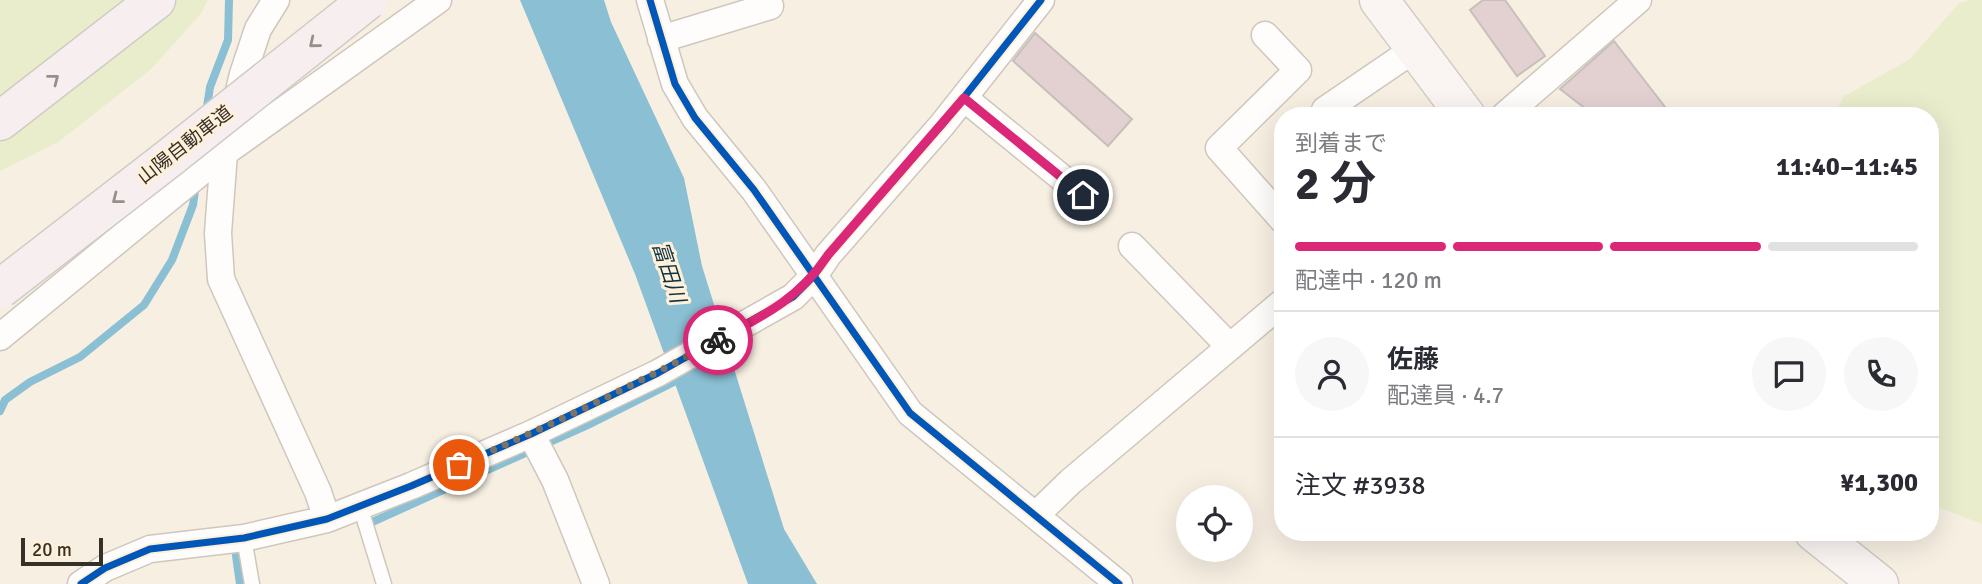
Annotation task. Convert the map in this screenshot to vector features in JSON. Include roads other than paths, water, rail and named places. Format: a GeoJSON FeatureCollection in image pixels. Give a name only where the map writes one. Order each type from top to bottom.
{"type":"FeatureCollection","features":[{"type":"Feature","properties":{"kind":"highway"},"geometry":{"type":"LineString","coordinates":[[0,121],[156,0]]}},
{"type":"Feature","properties":{"kind":"highway","name":"山陽自動車道"},"geometry":{"type":"LineString","coordinates":[[0,289],[368,0]]}},
{"type":"Feature","properties":{"kind":"main road"},"geometry":{"type":"LineString","coordinates":[[1378,0],[1459,107]]}},
{"type":"Feature","properties":{"kind":"main road"},"geometry":{"type":"LineString","coordinates":[[1825,541],[1879,584]]}},
{"type":"Feature","properties":{"kind":"street"},"geometry":{"type":"LineString","coordinates":[[276,0],[258,29],[243,74],[224,153],[218,233],[221,279],[318,492],[327,519]]}},
{"type":"Feature","properties":{"kind":"street"},"geometry":{"type":"LineString","coordinates":[[0,337],[224,153],[438,0]]}},
{"type":"Feature","properties":{"kind":"street"},"geometry":{"type":"LineString","coordinates":[[650,0],[676,85],[695,118],[754,190],[910,413],[1119,584]]}},
{"type":"Feature","properties":{"kind":"street"},"geometry":{"type":"LineString","coordinates":[[81,584],[104,568],[150,549],[243,538],[327,519],[360,506],[531,434],[658,373],[793,297],[814,276],[828,255],[964,98],[1041,0]]}},
{"type":"Feature","properties":{"kind":"street"},"geometry":{"type":"LineString","coordinates":[[1514,107],[1622,5]]}},
{"type":"Feature","properties":{"kind":"street"},"geometry":{"type":"LineString","coordinates":[[661,39],[770,6]]}},
{"type":"Feature","properties":{"kind":"street"},"geometry":{"type":"LineString","coordinates":[[1265,34],[1298,70],[1219,148],[1274,210]]}},
{"type":"Feature","properties":{"kind":"street"},"geometry":{"type":"LineString","coordinates":[[1329,107],[1416,48]]}},
{"type":"Feature","properties":{"kind":"street"},"geometry":{"type":"LineString","coordinates":[[964,98],[1083,195]]}},
{"type":"Feature","properties":{"kind":"street"},"geometry":{"type":"LineString","coordinates":[[1132,246],[1230,347]]}},
{"type":"Feature","properties":{"kind":"street"},"geometry":{"type":"LineString","coordinates":[[1036,515],[1070,482],[1274,310]]}},
{"type":"Feature","properties":{"kind":"street"},"geometry":{"type":"LineString","coordinates":[[531,434],[555,480],[596,584]]}},
{"type":"Feature","properties":{"kind":"lane"},"geometry":{"type":"LineString","coordinates":[[360,506],[384,584]]}},
{"type":"Feature","properties":{"kind":"lane"},"geometry":{"type":"LineString","coordinates":[[243,538],[252,584]]}},
{"type":"Feature","properties":{"kind":"water","name":"富田川"},"geometry":{"type":"Polygon","coordinates":[[[520,0],[604,0],[611,22],[684,178],[702,266],[784,529],[817,584],[748,584],[635,274],[520,0]]]}},
{"type":"Feature","properties":{"kind":"waterway"},"geometry":{"type":"LineString","coordinates":[[206,113],[210,87],[228,40],[229,0]]}},
{"type":"Feature","properties":{"kind":"waterway"},"geometry":{"type":"LineString","coordinates":[[0,411],[5,400],[30,382],[80,357],[144,305],[172,260],[193,205],[196,184]]}},
{"type":"Feature","properties":{"kind":"waterway"},"geometry":{"type":"LineString","coordinates":[[370,523],[592,423],[682,378]]}},
{"type":"Feature","properties":{"kind":"waterway"},"geometry":{"type":"LineString","coordinates":[[236,556],[240,584]]}}]}
